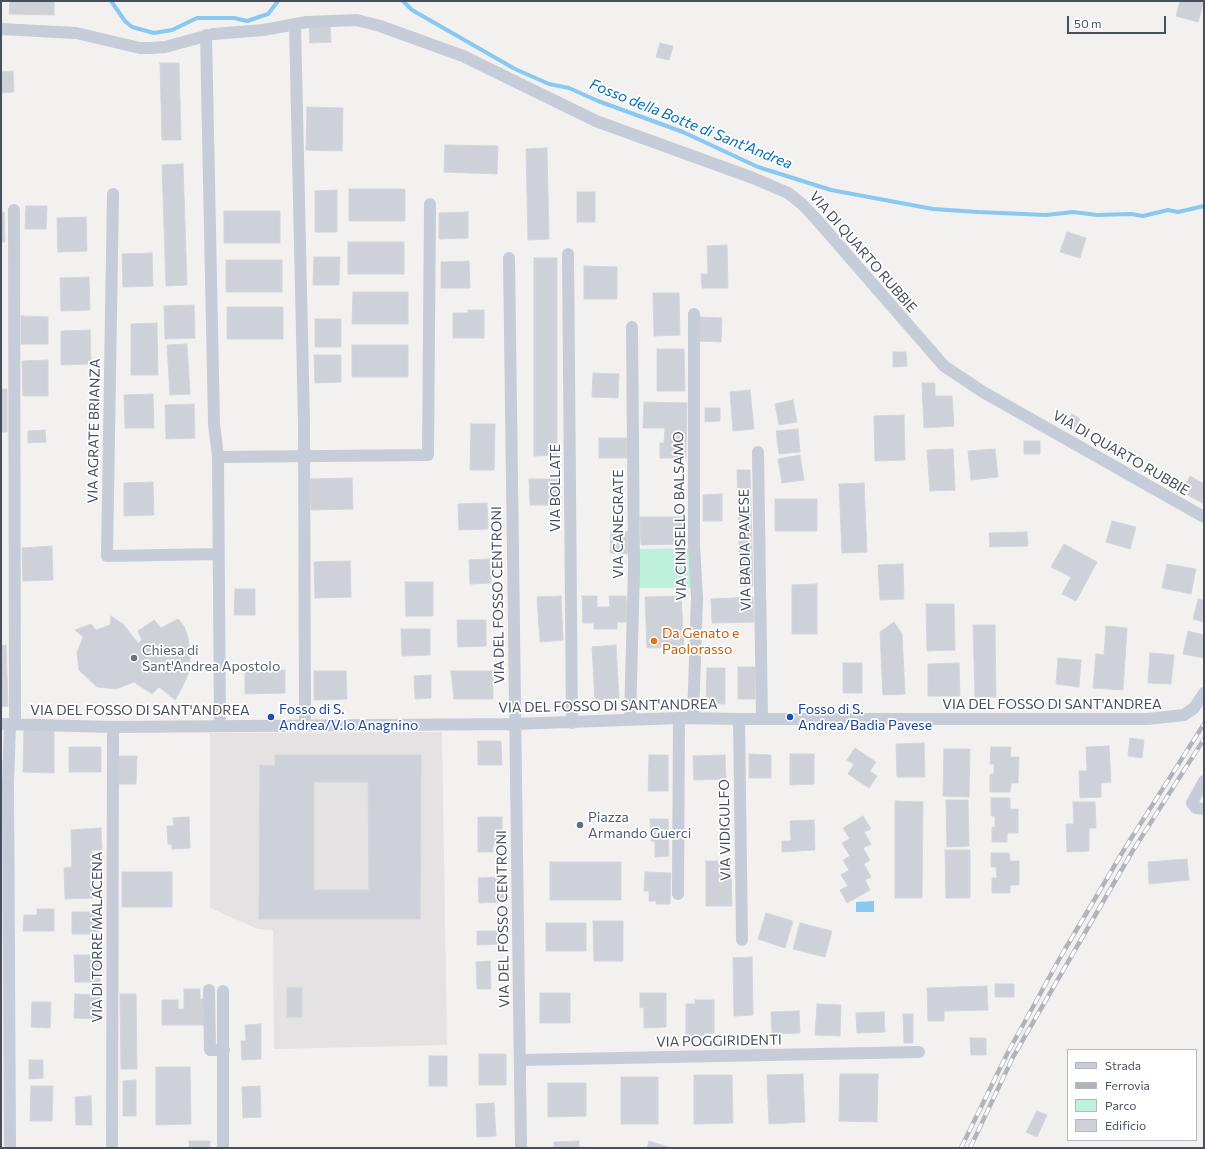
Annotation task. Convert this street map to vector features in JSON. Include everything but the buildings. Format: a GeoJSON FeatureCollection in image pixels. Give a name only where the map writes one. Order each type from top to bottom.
{"type":"FeatureCollection","features":[{"type":"Feature","properties":{"kind":"street","name":"VIA DI QUARTO RUBBIE"},"geometry":{"type":"LineString","coordinates":[[1,30],[76,33],[140,48],[151,48],[165,47],[206,35],[263,30],[295,24],[357,20],[380,26],[475,61],[551,101],[596,121],[784,191],[797,199],[944,366],[983,392],[1204,517]]}},
{"type":"Feature","properties":{"kind":"street"},"geometry":{"type":"LineString","coordinates":[[295,24],[304,456],[305,725]]}},
{"type":"Feature","properties":{"kind":"street"},"geometry":{"type":"LineString","coordinates":[[206,35],[214,424],[218,457],[220,726]]}},
{"type":"Feature","properties":{"kind":"street","name":"VIA AGRATE BRIANZA"},"geometry":{"type":"LineString","coordinates":[[113,194],[107,556],[218,554]]}},
{"type":"Feature","properties":{"kind":"street"},"geometry":{"type":"LineString","coordinates":[[218,457],[428,455],[430,204]]}},
{"type":"Feature","properties":{"kind":"street"},"geometry":{"type":"LineString","coordinates":[[10,1148],[8,784],[14,210]]}},
{"type":"Feature","properties":{"kind":"street","name":"VIA BOLLATE"},"geometry":{"type":"LineString","coordinates":[[568,254],[572,723]]}},
{"type":"Feature","properties":{"kind":"street","name":"VIA DEL FOSSO CENTRONI"},"geometry":{"type":"LineString","coordinates":[[509,258],[521,1148]]}},
{"type":"Feature","properties":{"kind":"street","name":"VIA CINISELLO BALSAMO"},"geometry":{"type":"LineString","coordinates":[[693,718],[697,598],[694,544],[694,314]]}},
{"type":"Feature","properties":{"kind":"street","name":"VIA CANEGRATE"},"geometry":{"type":"LineString","coordinates":[[630,720],[634,568],[632,327]]}},
{"type":"Feature","properties":{"kind":"street","name":"VIA BADIA PAVESE"},"geometry":{"type":"LineString","coordinates":[[758,452],[762,719]]}},
{"type":"Feature","properties":{"kind":"street","name":"VIA DEL FOSSO DI SANT'ANDREA"},"geometry":{"type":"LineString","coordinates":[[9,724],[113,727],[515,724],[679,718],[1159,719],[1184,715],[1194,708],[1204,692]]}},
{"type":"Feature","properties":{"kind":"street"},"geometry":{"type":"LineString","coordinates":[[678,894],[679,718]]}},
{"type":"Feature","properties":{"kind":"street","name":"VIA VIDIGULFO"},"geometry":{"type":"LineString","coordinates":[[739,719],[742,940]]}},
{"type":"Feature","properties":{"kind":"street","name":"VIA DI TORRE MALACENA"},"geometry":{"type":"LineString","coordinates":[[112,1148],[113,727]]}},
{"type":"Feature","properties":{"kind":"street"},"geometry":{"type":"LineString","coordinates":[[1204,782],[1192,803],[1196,808],[1204,809]]}},
{"type":"Feature","properties":{"kind":"street"},"geometry":{"type":"LineString","coordinates":[[209,990],[210,1050],[224,1050]]}},
{"type":"Feature","properties":{"kind":"street"},"geometry":{"type":"LineString","coordinates":[[223,990],[223,1148]]}},
{"type":"Feature","properties":{"kind":"street","name":"VIA POGGIRIDENTI"},"geometry":{"type":"LineString","coordinates":[[520,1060],[919,1052]]}},
{"type":"Feature","properties":{"kind":"shaded area"},"geometry":{"type":"Polygon","coordinates":[[[442,732],[447,1045],[274,1049],[273,930],[258,929],[210,908],[210,733],[442,732]]]}},
{"type":"Feature","properties":{"kind":"green space"},"geometry":{"type":"Polygon","coordinates":[[[690,548],[691,588],[639,588],[638,549],[690,548]]]}},
{"type":"Feature","properties":{"kind":"water"},"geometry":{"type":"Polygon","coordinates":[[[874,901],[874,912],[856,912],[856,902],[874,901]]]}},
{"type":"Feature","properties":{"kind":"waterway","name":"Fosso della Botte di Sant'Andrea"},"geometry":{"type":"LineString","coordinates":[[111,1],[125,21],[132,27],[154,33],[172,30],[197,18],[234,18],[247,21],[268,14],[278,1]]}},
{"type":"Feature","properties":{"kind":"waterway","name":"Fosso della Botte di Sant'Andrea"},"geometry":{"type":"LineString","coordinates":[[403,1],[412,10],[515,69],[549,84],[569,88],[598,101],[683,132],[758,167],[831,190],[933,209],[1046,215],[1073,212],[1097,215],[1131,214],[1143,216],[1168,210],[1178,212],[1204,206]]}},
{"type":"Feature","properties":{"kind":"railway"},"geometry":{"type":"LineString","coordinates":[[961,1148],[1007,1054],[1061,956],[1125,848],[1204,724]]}},
{"type":"Feature","properties":{"kind":"railway"},"geometry":{"type":"LineString","coordinates":[[970,1148],[1013,1057],[1132,852],[1204,739]]}},
{"type":"Feature","properties":{"kind":"place","name":"Da Genato e Paolorasso"},"geometry":{"type":"Point","coordinates":[654,641]}},
{"type":"Feature","properties":{"kind":"place","name":"Chiesa di Sant'Andrea Apostolo"},"geometry":{"type":"Point","coordinates":[134,658]}},
{"type":"Feature","properties":{"kind":"place","name":"Fosso di S. Andrea/V.lo Anagnino"},"geometry":{"type":"Point","coordinates":[271,717]}},
{"type":"Feature","properties":{"kind":"place","name":"Fosso di S. Andrea/Badia Pavese"},"geometry":{"type":"Point","coordinates":[790,717]}},
{"type":"Feature","properties":{"kind":"place","name":"Piazza Armando Guerci"},"geometry":{"type":"Point","coordinates":[580,825]}}]}
